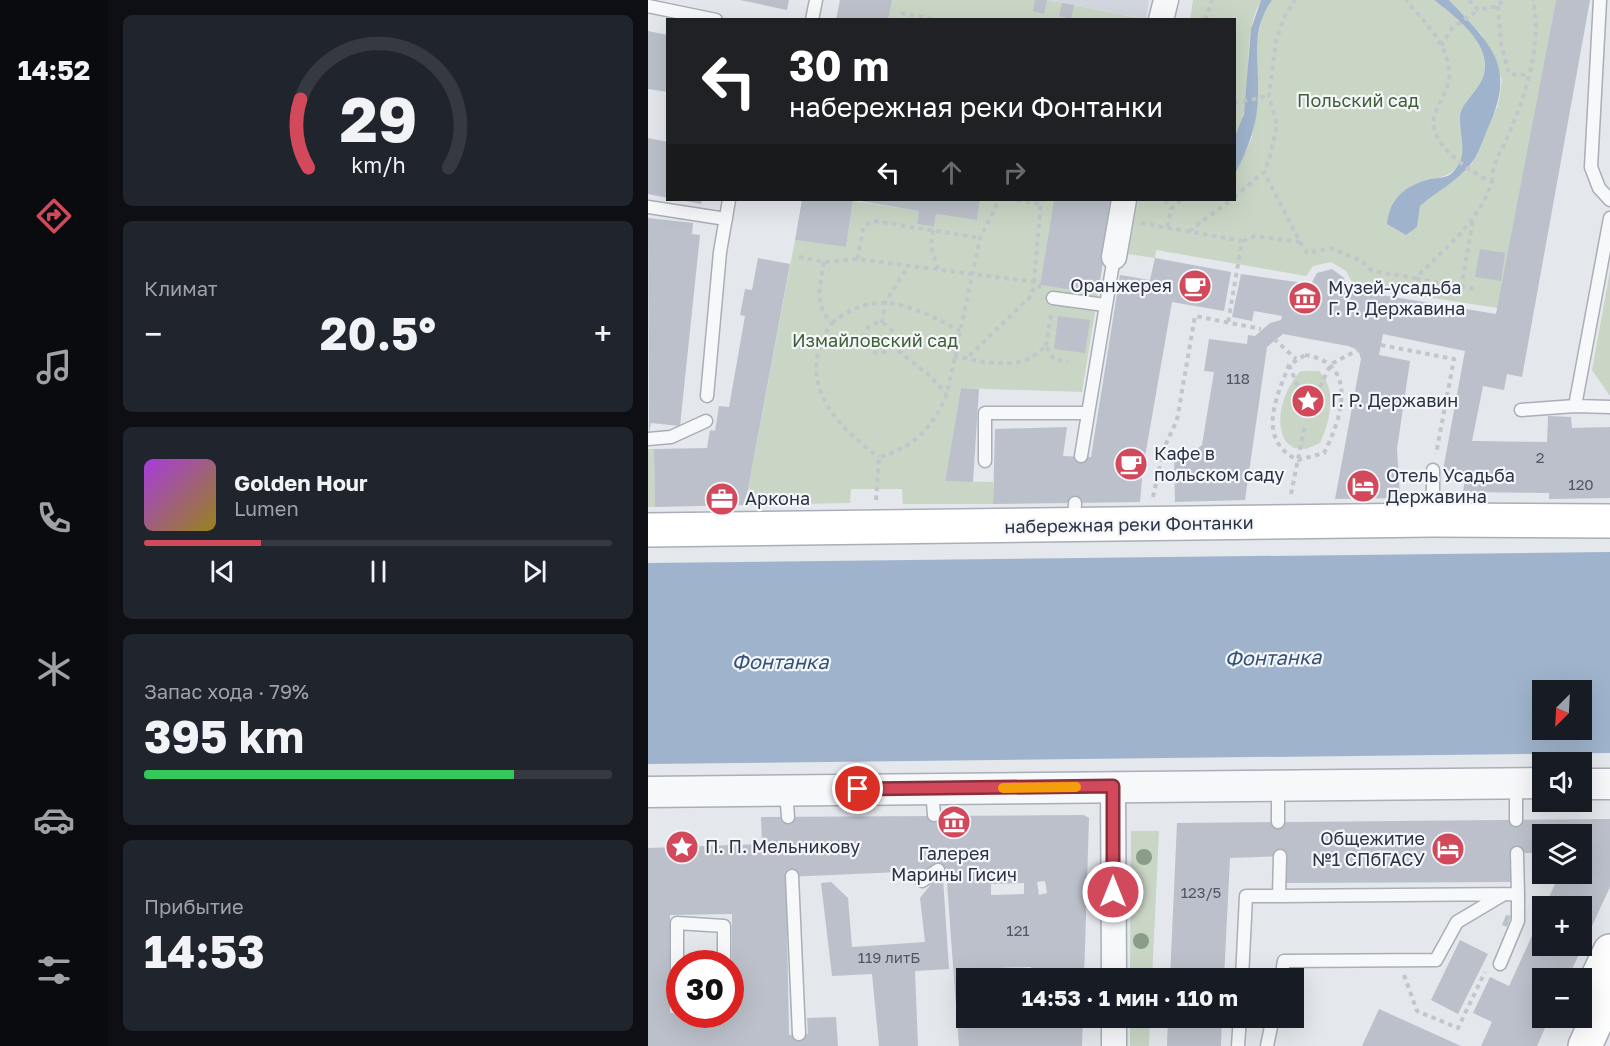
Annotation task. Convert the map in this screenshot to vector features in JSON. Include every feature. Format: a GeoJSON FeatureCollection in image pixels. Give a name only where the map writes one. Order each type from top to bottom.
{"type":"FeatureCollection","features":[{"type":"Feature","properties":{"kind":"main road","name":"набережная реки Фонтанки"},"geometry":{"type":"LineString","coordinates":[[648,530],[1074,514],[1610,521]]}},
{"type":"Feature","properties":{"kind":"main road"},"geometry":{"type":"LineString","coordinates":[[1592,989],[1610,951]]}},
{"type":"Feature","properties":{"kind":"main road"},"geometry":{"type":"LineString","coordinates":[[1585,1046],[1610,992]]}},
{"type":"Feature","properties":{"kind":"main road"},"geometry":{"type":"LineString","coordinates":[[1565,1046],[1574,1028]]}},
{"type":"Feature","properties":{"kind":"street"},"geometry":{"type":"LineString","coordinates":[[1114,257],[1124,201]]}},
{"type":"Feature","properties":{"kind":"street"},"geometry":{"type":"LineString","coordinates":[[648,792],[787,804],[933,802],[1113,786],[1529,783]]}},
{"type":"Feature","properties":{"kind":"street"},"geometry":{"type":"LineString","coordinates":[[1592,783],[1610,784]]}},
{"type":"Feature","properties":{"kind":"street"},"geometry":{"type":"LineString","coordinates":[[1113,786],[1114,968]]}},
{"type":"Feature","properties":{"kind":"street"},"geometry":{"type":"LineString","coordinates":[[1114,1028],[1114,1046]]}},
{"type":"Feature","properties":{"kind":"lane"},"geometry":{"type":"LineString","coordinates":[[812,18],[816,0]]}},
{"type":"Feature","properties":{"kind":"lane"},"geometry":{"type":"LineString","coordinates":[[1600,0],[1592,167],[1599,188],[1610,200]]}},
{"type":"Feature","properties":{"kind":"lane"},"geometry":{"type":"LineString","coordinates":[[648,6],[706,18]]}},
{"type":"Feature","properties":{"kind":"lane"},"geometry":{"type":"LineString","coordinates":[[707,396],[720,252],[729,201]]}},
{"type":"Feature","properties":{"kind":"lane"},"geometry":{"type":"LineString","coordinates":[[648,207],[726,219]]}},
{"type":"Feature","properties":{"kind":"lane"},"geometry":{"type":"LineString","coordinates":[[1575,406],[1610,218]]}},
{"type":"Feature","properties":{"kind":"lane"},"geometry":{"type":"LineString","coordinates":[[1081,456],[1114,257]]}},
{"type":"Feature","properties":{"kind":"lane"},"geometry":{"type":"LineString","coordinates":[[1053,298],[1105,305]]}},
{"type":"Feature","properties":{"kind":"lane"},"geometry":{"type":"LineString","coordinates":[[1521,410],[1575,406],[1610,407]]}},
{"type":"Feature","properties":{"kind":"lane"},"geometry":{"type":"LineString","coordinates":[[985,461],[985,413],[1088,413]]}},
{"type":"Feature","properties":{"kind":"lane"},"geometry":{"type":"LineString","coordinates":[[648,439],[671,437],[706,421]]}},
{"type":"Feature","properties":{"kind":"lane"},"geometry":{"type":"LineString","coordinates":[[1433,470],[1433,520]]}},
{"type":"Feature","properties":{"kind":"lane"},"geometry":{"type":"LineString","coordinates":[[1516,820],[1529,783]]}},
{"type":"Feature","properties":{"kind":"lane"},"geometry":{"type":"LineString","coordinates":[[1278,785],[1278,822]]}},
{"type":"Feature","properties":{"kind":"lane"},"geometry":{"type":"LineString","coordinates":[[1500,964],[1518,921],[1517,853]]}},
{"type":"Feature","properties":{"kind":"lane"},"geometry":{"type":"LineString","coordinates":[[1280,856],[1280,896]]}},
{"type":"Feature","properties":{"kind":"lane"},"geometry":{"type":"LineString","coordinates":[[922,881],[938,870]]}},
{"type":"Feature","properties":{"kind":"lane"},"geometry":{"type":"LineString","coordinates":[[792,876],[799,1034]]}},
{"type":"Feature","properties":{"kind":"lane"},"geometry":{"type":"LineString","coordinates":[[1283,968],[1284,961],[1436,960],[1457,922],[1504,894]]}},
{"type":"Feature","properties":{"kind":"lane"},"geometry":{"type":"LineString","coordinates":[[1242,968],[1246,896],[1518,894]]}},
{"type":"Feature","properties":{"kind":"lane"},"geometry":{"type":"LineString","coordinates":[[677,950],[677,923],[724,926],[724,950]]}},
{"type":"Feature","properties":{"kind":"lane"},"geometry":{"type":"LineString","coordinates":[[1238,1046],[1239,1028]]}},
{"type":"Feature","properties":{"kind":"lane"},"geometry":{"type":"LineString","coordinates":[[1267,1046],[1271,1028]]}},
{"type":"Feature","properties":{"kind":"path"},"geometry":{"type":"LineString","coordinates":[[1206,18],[1212,0]]}},
{"type":"Feature","properties":{"kind":"path"},"geometry":{"type":"LineString","coordinates":[[1236,195],[1264,172],[1277,125],[1269,96],[1276,40],[1284,16],[1295,0]]}},
{"type":"Feature","properties":{"kind":"path"},"geometry":{"type":"LineString","coordinates":[[1406,0],[1441,46],[1449,66],[1450,84],[1434,117],[1434,133],[1448,152],[1479,177],[1492,182]]}},
{"type":"Feature","properties":{"kind":"path"},"geometry":{"type":"LineString","coordinates":[[1469,0],[1478,10]]}},
{"type":"Feature","properties":{"kind":"path"},"geometry":{"type":"LineString","coordinates":[[1441,46],[1452,28],[1478,10],[1498,6],[1503,0]]}},
{"type":"Feature","properties":{"kind":"path"},"geometry":{"type":"LineString","coordinates":[[1416,278],[1473,220],[1486,202],[1492,182],[1493,163],[1520,108],[1528,75],[1537,19],[1533,0]]}},
{"type":"Feature","properties":{"kind":"path"},"geometry":{"type":"LineString","coordinates":[[1498,6],[1501,44],[1509,74],[1528,75]]}},
{"type":"Feature","properties":{"kind":"path"},"geometry":{"type":"LineString","coordinates":[[901,13],[927,18]]}},
{"type":"Feature","properties":{"kind":"path"},"geometry":{"type":"LineString","coordinates":[[1236,101],[1269,96]]}},
{"type":"Feature","properties":{"kind":"path"},"geometry":{"type":"LineString","coordinates":[[1264,172],[1306,253],[1331,248],[1362,261],[1372,271],[1475,290]]}},
{"type":"Feature","properties":{"kind":"path"},"geometry":{"type":"LineString","coordinates":[[879,457],[896,452],[919,437],[937,417],[946,394],[980,238],[998,201]]}},
{"type":"Feature","properties":{"kind":"path"},"geometry":{"type":"LineString","coordinates":[[1166,201],[1171,209]]}},
{"type":"Feature","properties":{"kind":"path"},"geometry":{"type":"LineString","coordinates":[[1167,227],[1171,209],[1180,201]]}},
{"type":"Feature","properties":{"kind":"path"},"geometry":{"type":"LineString","coordinates":[[1188,231],[1230,201]]}},
{"type":"Feature","properties":{"kind":"path"},"geometry":{"type":"LineString","coordinates":[[967,358],[1032,295],[1040,241],[1041,202]]}},
{"type":"Feature","properties":{"kind":"path"},"geometry":{"type":"LineString","coordinates":[[1461,288],[1473,220]]}},
{"type":"Feature","properties":{"kind":"path"},"geometry":{"type":"LineString","coordinates":[[857,259],[864,226],[874,221],[980,238]]}},
{"type":"Feature","properties":{"kind":"path"},"geometry":{"type":"LineString","coordinates":[[1134,221],[1242,241],[1255,236],[1300,242]]}},
{"type":"Feature","properties":{"kind":"path"},"geometry":{"type":"LineString","coordinates":[[933,230],[931,246],[938,268]]}},
{"type":"Feature","properties":{"kind":"path"},"geometry":{"type":"LineString","coordinates":[[1228,322],[1242,241]]}},
{"type":"Feature","properties":{"kind":"path"},"geometry":{"type":"LineString","coordinates":[[799,257],[824,262],[857,259],[1034,282],[1053,298],[1046,346],[1054,359],[1068,362]]}},
{"type":"Feature","properties":{"kind":"path"},"geometry":{"type":"LineString","coordinates":[[824,262],[819,297],[822,312],[832,323]]}},
{"type":"Feature","properties":{"kind":"path"},"geometry":{"type":"LineString","coordinates":[[882,323],[885,303],[908,266]]}},
{"type":"Feature","properties":{"kind":"path"},"geometry":{"type":"LineString","coordinates":[[879,457],[854,439],[829,413],[818,383],[818,353],[823,336],[832,323],[849,309],[866,303],[885,303],[921,312],[960,331]]}},
{"type":"Feature","properties":{"kind":"path"},"geometry":{"type":"LineString","coordinates":[[1152,502],[1164,448],[1177,420],[1195,316],[1261,329]]}},
{"type":"Feature","properties":{"kind":"path"},"geometry":{"type":"LineString","coordinates":[[882,323],[892,332],[891,345]]}},
{"type":"Feature","properties":{"kind":"path"},"geometry":{"type":"LineString","coordinates":[[882,323],[869,327],[864,334],[865,343],[871,350],[880,352],[891,345]]}},
{"type":"Feature","properties":{"kind":"path"},"geometry":{"type":"LineString","coordinates":[[1274,339],[1296,358]]}},
{"type":"Feature","properties":{"kind":"path"},"geometry":{"type":"LineString","coordinates":[[891,345],[930,376],[946,394]]}},
{"type":"Feature","properties":{"kind":"path"},"geometry":{"type":"LineString","coordinates":[[1381,345],[1454,359],[1433,470]]}},
{"type":"Feature","properties":{"kind":"path"},"geometry":{"type":"LineString","coordinates":[[954,356],[988,362],[1028,360],[1046,346]]}},
{"type":"Feature","properties":{"kind":"path"},"geometry":{"type":"LineString","coordinates":[[1316,395],[1331,364],[1358,350]]}},
{"type":"Feature","properties":{"kind":"path"},"geometry":{"type":"LineString","coordinates":[[1305,355],[1320,357],[1331,364],[1338,371],[1341,388],[1333,436],[1324,453],[1298,460],[1286,455],[1272,431],[1272,414],[1289,365],[1296,358],[1305,355]]}},
{"type":"Feature","properties":{"kind":"path"},"geometry":{"type":"LineString","coordinates":[[1289,365],[1301,394]]}},
{"type":"Feature","properties":{"kind":"path"},"geometry":{"type":"LineString","coordinates":[[1290,500],[1305,425]]}},
{"type":"Feature","properties":{"kind":"path"},"geometry":{"type":"LineString","coordinates":[[876,507],[879,457]]}},
{"type":"Feature","properties":{"kind":"path"},"geometry":{"type":"LineString","coordinates":[[1399,960],[1417,1011],[1458,1028],[1488,967],[1500,964]]}},
{"type":"Feature","properties":{"kind":"shaded area"},"geometry":{"type":"Polygon","coordinates":[[[1048,0],[1149,0],[1146,18],[1048,0]]]}},
{"type":"Feature","properties":{"kind":"green space"},"geometry":{"type":"Polygon","coordinates":[[[892,0],[1048,0],[1139,18],[888,18],[892,0]]]}},
{"type":"Feature","properties":{"kind":"green space","name":"Польский сад"},"geometry":{"type":"Polygon","coordinates":[[[1193,0],[1261,0],[1250,33],[1246,103],[1236,134],[1236,18],[1190,18],[1193,0]]]}},
{"type":"Feature","properties":{"kind":"green space","name":"Польский сад"},"geometry":{"type":"Polygon","coordinates":[[[1272,0],[1434,0],[1454,16],[1473,36],[1484,59],[1484,72],[1479,85],[1461,112],[1463,152],[1461,161],[1450,173],[1410,186],[1417,227],[1420,206],[1472,164],[1498,105],[1502,80],[1482,35],[1449,0],[1556,0],[1498,308],[1354,286],[1346,271],[1331,262],[1313,266],[1306,276],[1156,250],[1155,258],[1128,254],[1138,201],[1236,201],[1236,172],[1252,138],[1258,95],[1255,64],[1257,41],[1263,13],[1272,0]]]}},
{"type":"Feature","properties":{"kind":"green space","name":"Измайловский сад"},"geometry":{"type":"Polygon","coordinates":[[[853,201],[919,211],[917,224],[934,227],[936,214],[977,220],[980,201],[1054,201],[1040,285],[1098,294],[1082,392],[961,388],[945,481],[993,482],[993,504],[903,504],[902,489],[851,489],[850,503],[745,505],[795,240],[846,247],[853,201]]]}},
{"type":"Feature","properties":{"kind":"green space"},"geometry":{"type":"Polygon","coordinates":[[[1610,271],[1610,396],[1592,370],[1610,271]]]}},
{"type":"Feature","properties":{"kind":"green space"},"geometry":{"type":"Polygon","coordinates":[[[1301,371],[1319,371],[1329,387],[1330,396],[1329,416],[1320,443],[1306,449],[1294,448],[1287,442],[1281,430],[1280,421],[1286,393],[1301,371]]]}},
{"type":"Feature","properties":{"kind":"green space"},"geometry":{"type":"Polygon","coordinates":[[[648,449],[654,449],[655,507],[648,507],[648,449]]]}},
{"type":"Feature","properties":{"kind":"green space"},"geometry":{"type":"Polygon","coordinates":[[[1131,831],[1159,831],[1152,968],[1130,968],[1131,831]]]}},
{"type":"Feature","properties":{"kind":"green space"},"geometry":{"type":"Polygon","coordinates":[[[1130,1028],[1150,1028],[1149,1046],[1130,1046],[1130,1028]]]}},
{"type":"Feature","properties":{"kind":"water"},"geometry":{"type":"Polygon","coordinates":[[[1261,0],[1272,0],[1265,12],[1258,34],[1258,94],[1254,126],[1236,172],[1236,134],[1244,114],[1251,29],[1261,0]]]}},
{"type":"Feature","properties":{"kind":"water"},"geometry":{"type":"Polygon","coordinates":[[[1434,0],[1449,0],[1477,30],[1495,57],[1500,88],[1496,106],[1473,161],[1459,177],[1420,206],[1417,227],[1406,235],[1387,224],[1391,207],[1406,189],[1431,179],[1448,176],[1457,167],[1462,153],[1461,112],[1479,85],[1484,72],[1484,59],[1473,36],[1454,16],[1434,0]]]}},
{"type":"Feature","properties":{"kind":"water","name":"Фонтанка"},"geometry":{"type":"Polygon","coordinates":[[[1610,552],[1610,753],[1532,752],[1532,754],[648,764],[648,563],[1610,552]]]}},
{"type":"Feature","properties":{"kind":"building"},"geometry":{"type":"Polygon","coordinates":[[[740,0],[789,0],[787,10],[740,0]]]}},
{"type":"Feature","properties":{"kind":"building"},"geometry":{"type":"Polygon","coordinates":[[[840,0],[892,0],[888,18],[836,18],[840,0]]]}},
{"type":"Feature","properties":{"kind":"building"},"geometry":{"type":"Polygon","coordinates":[[[1035,0],[1047,0],[1044,14],[1033,11],[1035,0]]]}},
{"type":"Feature","properties":{"kind":"building"},"geometry":{"type":"Polygon","coordinates":[[[1556,0],[1590,0],[1522,377],[1507,374],[1504,390],[1483,386],[1472,441],[1547,442],[1548,416],[1571,417],[1572,428],[1610,427],[1610,498],[1549,499],[1549,493],[1463,492],[1466,473],[1443,470],[1465,351],[1383,334],[1379,355],[1410,361],[1397,449],[1400,498],[1335,499],[1361,359],[1358,350],[1348,346],[1283,334],[1267,347],[1245,500],[1175,502],[1174,454],[1191,454],[1202,445],[1214,372],[1204,371],[1209,339],[1247,344],[1248,335],[1255,336],[1270,323],[1281,320],[1282,316],[1254,311],[1252,321],[1232,317],[1241,274],[1311,284],[1317,273],[1332,269],[1344,278],[1346,289],[1496,314],[1556,0]]]}},
{"type":"Feature","properties":{"kind":"building"},"geometry":{"type":"Polygon","coordinates":[[[1062,3],[1074,5],[1071,18],[1059,16],[1062,3]]]}},
{"type":"Feature","properties":{"kind":"building"},"geometry":{"type":"Polygon","coordinates":[[[648,31],[666,35],[666,92],[648,89],[648,31]]]}},
{"type":"Feature","properties":{"kind":"building"},"geometry":{"type":"Polygon","coordinates":[[[648,138],[666,142],[666,198],[648,194],[648,138]]]}},
{"type":"Feature","properties":{"kind":"building"},"geometry":{"type":"Polygon","coordinates":[[[686,201],[702,201],[701,204],[686,201]]]}},
{"type":"Feature","properties":{"kind":"building"},"geometry":{"type":"Polygon","coordinates":[[[802,201],[853,201],[846,247],[795,240],[802,201]]]}},
{"type":"Feature","properties":{"kind":"building"},"geometry":{"type":"Polygon","coordinates":[[[860,201],[980,201],[977,220],[936,214],[934,227],[917,224],[919,211],[860,201]]]}},
{"type":"Feature","properties":{"kind":"building"},"geometry":{"type":"Polygon","coordinates":[[[1054,201],[1113,201],[1098,294],[1040,285],[1054,201]]]}},
{"type":"Feature","properties":{"kind":"building"},"geometry":{"type":"Polygon","coordinates":[[[648,218],[693,223],[692,234],[700,235],[680,426],[651,423],[649,432],[648,218]]]}},
{"type":"Feature","properties":{"kind":"building"},"geometry":{"type":"Polygon","coordinates":[[[1480,249],[1505,253],[1501,281],[1475,277],[1480,249]]]}},
{"type":"Feature","properties":{"kind":"building"},"geometry":{"type":"Polygon","coordinates":[[[758,258],[790,264],[745,505],[655,507],[654,449],[707,448],[710,430],[715,431],[719,406],[729,407],[745,316],[740,315],[745,289],[752,290],[758,258]]]}},
{"type":"Feature","properties":{"kind":"building"},"geometry":{"type":"Polygon","coordinates":[[[1155,258],[1231,272],[1224,311],[1172,302],[1143,468],[1140,502],[993,504],[995,429],[1067,427],[1063,456],[1091,457],[1120,275],[1150,280],[1155,258]]]}},
{"type":"Feature","properties":{"kind":"building"},"geometry":{"type":"Polygon","coordinates":[[[1058,316],[1090,320],[1085,353],[1054,349],[1058,316]]]}},
{"type":"Feature","properties":{"kind":"building"},"geometry":{"type":"Polygon","coordinates":[[[961,388],[979,389],[973,482],[945,481],[961,388]]]}},
{"type":"Feature","properties":{"kind":"building"},"geometry":{"type":"Polygon","coordinates":[[[1084,815],[1089,818],[1084,968],[956,968],[956,1005],[946,870],[786,877],[789,1035],[808,1034],[807,1018],[836,1017],[838,1046],[648,1046],[648,848],[762,844],[761,817],[1084,815]],[[1045,881],[1037,882],[1039,895],[1047,893],[1045,881]],[[1024,883],[991,884],[991,895],[1024,894],[1024,883]]]}},
{"type":"Feature","properties":{"kind":"building"},"geometry":{"type":"Polygon","coordinates":[[[1610,819],[1610,887],[1592,926],[1592,896],[1550,896],[1555,884],[1592,884],[1592,824],[1532,824],[1532,853],[1511,853],[1511,882],[1285,883],[1285,856],[1230,858],[1224,968],[1170,968],[1177,823],[1610,819]]]}},
{"type":"Feature","properties":{"kind":"building"},"geometry":{"type":"Polygon","coordinates":[[[936,878],[943,878],[949,969],[915,971],[918,1046],[879,1046],[872,974],[832,976],[821,883],[831,882],[848,898],[852,947],[925,942],[920,898],[936,878]]]}},
{"type":"Feature","properties":{"kind":"building"},"geometry":{"type":"Polygon","coordinates":[[[1506,915],[1511,916],[1507,927],[1502,925],[1506,915]]]}},
{"type":"Feature","properties":{"kind":"building"},"geometry":{"type":"Polygon","coordinates":[[[1532,936],[1532,956],[1578,956],[1573,968],[1532,968],[1532,1028],[1545,1028],[1537,1046],[1481,1046],[1492,1022],[1473,1013],[1490,977],[1509,986],[1532,936]]]}},
{"type":"Feature","properties":{"kind":"building"},"geometry":{"type":"Polygon","coordinates":[[[1460,940],[1488,954],[1458,1014],[1431,1000],[1460,940]]]}},
{"type":"Feature","properties":{"kind":"building"},"geometry":{"type":"Polygon","coordinates":[[[1379,1009],[1461,1046],[1362,1046],[1379,1009]]]}},
{"type":"Feature","properties":{"kind":"building"},"geometry":{"type":"Polygon","coordinates":[[[958,1028],[1083,1028],[1082,1046],[959,1046],[958,1028]]]}},
{"type":"Feature","properties":{"kind":"building"},"geometry":{"type":"Polygon","coordinates":[[[1168,1028],[1222,1028],[1221,1046],[1167,1046],[1168,1028]]]}},
{"type":"Feature","properties":{"kind":"slow traffic"},"geometry":{"type":"LineString","coordinates":[[1003,788],[1076,787]]}},
{"type":"Feature","properties":{"kind":"place","name":"Оранжерея"},"geometry":{"type":"Point","coordinates":[1195,286]}},
{"type":"Feature","properties":{"kind":"place","name":"Музей-усадьба Г. Р. Державина"},"geometry":{"type":"Point","coordinates":[1305,298]}},
{"type":"Feature","properties":{"kind":"place","name":"Г. Р. Державин"},"geometry":{"type":"Point","coordinates":[1308,401]}},
{"type":"Feature","properties":{"kind":"place","name":"Кафе в польском саду"},"geometry":{"type":"Point","coordinates":[1131,464]}},
{"type":"Feature","properties":{"kind":"place","name":"Отель Усадьба Державина"},"geometry":{"type":"Point","coordinates":[1363,486]}},
{"type":"Feature","properties":{"kind":"place","name":"Аркона"},"geometry":{"type":"Point","coordinates":[722,499]}},
{"type":"Feature","properties":{"kind":"place","name":"Галерея Марины Гисич"},"geometry":{"type":"Point","coordinates":[954,822]}},
{"type":"Feature","properties":{"kind":"place","name":"П. П. Мельникову"},"geometry":{"type":"Point","coordinates":[682,847]}},
{"type":"Feature","properties":{"kind":"place","name":"Общежитие №1 СПбГАСУ"},"geometry":{"type":"Point","coordinates":[1448,849]}},
{"type":"Feature","properties":{"kind":"route"},"geometry":{"type":"LineString","coordinates":[[858,789],[1113,786],[1113,892]]}}]}
